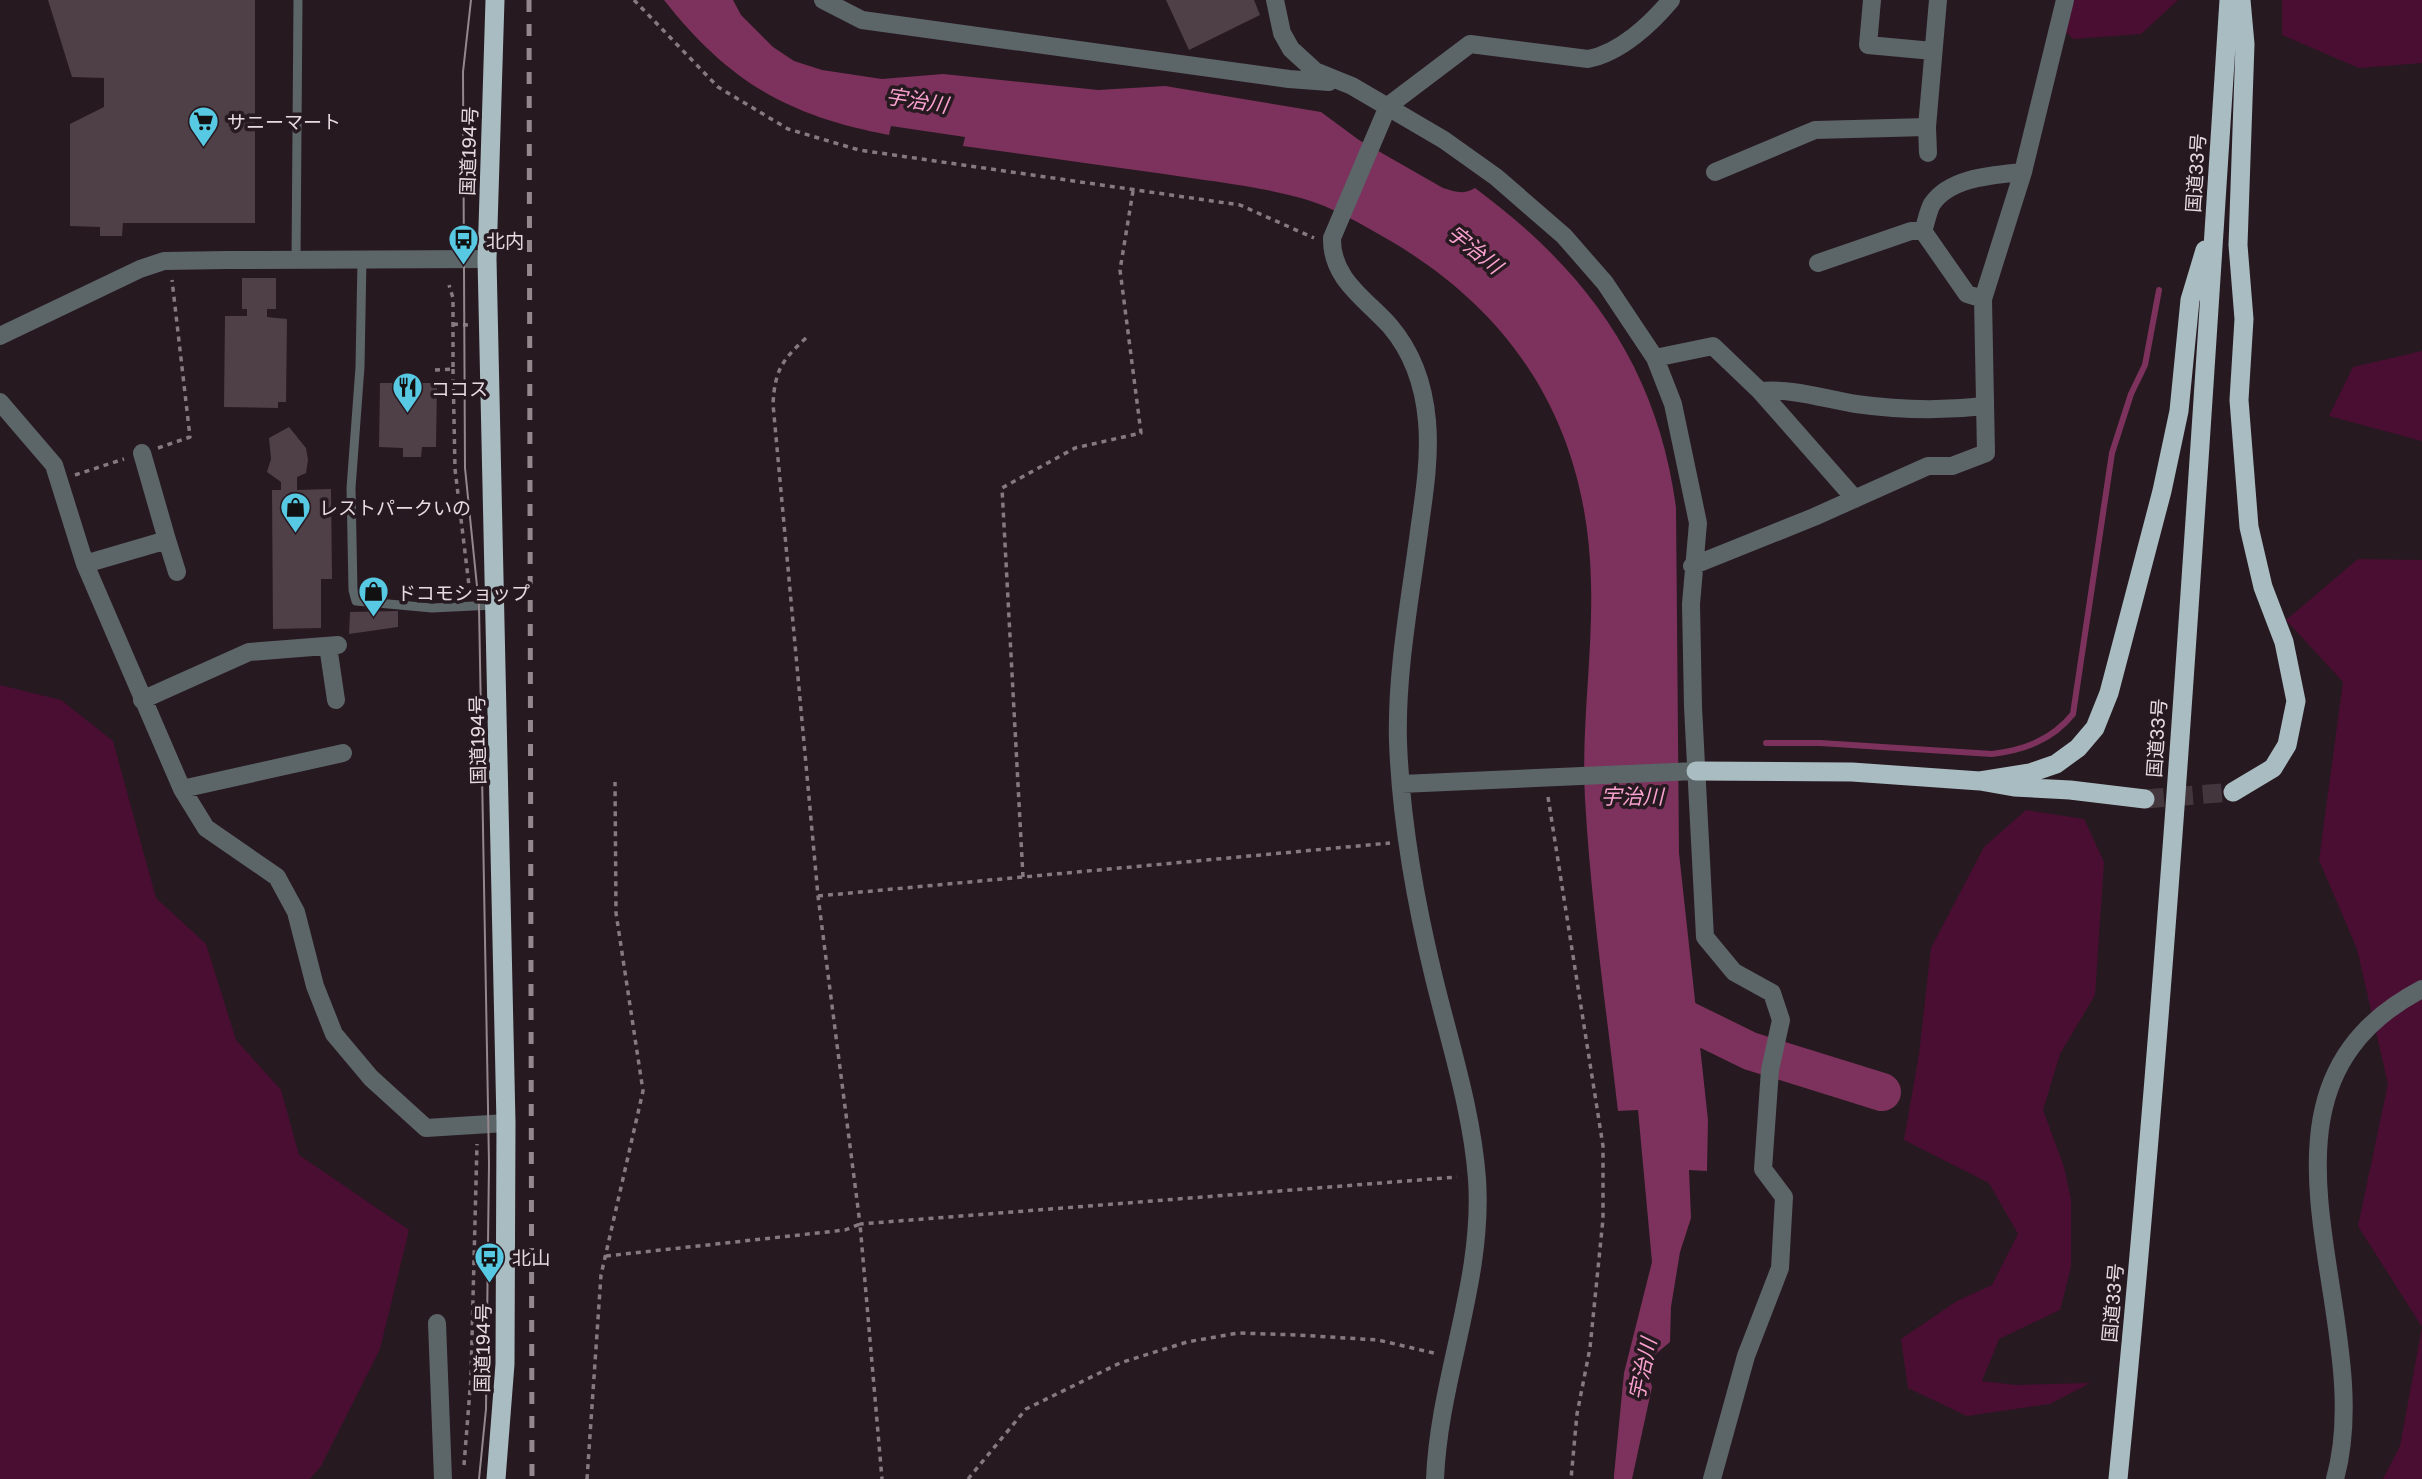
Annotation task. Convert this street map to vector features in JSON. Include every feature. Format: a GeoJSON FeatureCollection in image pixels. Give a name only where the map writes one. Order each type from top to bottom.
{"type":"FeatureCollection","features":[{"type":"Feature","properties":{"kind":"highway","name":"国道194号"},"geometry":{"type":"LineString","coordinates":[[495,0],[487,259],[497,605],[506,1123],[505,1364],[498,1476]]}},
{"type":"Feature","properties":{"kind":"highway","name":"国道33号"},"geometry":{"type":"LineString","coordinates":[[2118,1479],[2151,1098],[2203,417],[2228,0]]}},
{"type":"Feature","properties":{"kind":"highway"},"geometry":{"type":"LineString","coordinates":[[2233,792],[2273,768],[2287,745],[2296,701],[2284,642],[2263,587],[2249,527],[2239,400],[2244,319],[2238,245],[2245,44],[2241,0]]}},
{"type":"Feature","properties":{"kind":"highway"},"geometry":{"type":"LineString","coordinates":[[1980,781],[2031,773],[2056,764],[2078,748],[2095,729],[2112,680],[2162,491],[2179,411],[2190,300],[2214,218]]}},
{"type":"Feature","properties":{"kind":"highway"},"geometry":{"type":"LineString","coordinates":[[1696,771],[1852,772],[1980,781],[2014,787],[2146,799]]}},
{"type":"Feature","properties":{"kind":"street"},"geometry":{"type":"LineString","coordinates":[[823,0],[862,20],[1352,86]]}},
{"type":"Feature","properties":{"kind":"street"},"geometry":{"type":"LineString","coordinates":[[1275,0],[1282,33],[1291,49],[1315,71],[1352,86],[1444,140],[1496,177],[1564,236],[1605,283],[1655,358],[1673,404],[1698,523],[1692,566],[1696,771],[1705,937],[1734,972],[1772,993],[1781,1020],[1770,1070],[1763,1169],[1784,1197],[1780,1268],[1746,1356],[1712,1479]]}},
{"type":"Feature","properties":{"kind":"street"},"geometry":{"type":"LineString","coordinates":[[1435,1479],[1474,1252],[1476,1175],[1462,1089],[1414,893],[1401,784],[1400,699],[1426,476],[1426,409],[1420,379],[1406,351],[1391,327],[1342,278],[1332,242],[1388,106],[1470,44],[1588,59],[1603,56],[1655,19],[1671,0]]}},
{"type":"Feature","properties":{"kind":"street"},"geometry":{"type":"LineString","coordinates":[[1872,0],[1868,45],[1933,51]]}},
{"type":"Feature","properties":{"kind":"street"},"geometry":{"type":"LineString","coordinates":[[1928,153],[1927,127],[1938,0]]}},
{"type":"Feature","properties":{"kind":"street"},"geometry":{"type":"LineString","coordinates":[[1692,566],[1928,466],[1952,466],[1986,453],[1983,299],[2023,172],[2065,0]]}},
{"type":"Feature","properties":{"kind":"street"},"geometry":{"type":"LineString","coordinates":[[1715,172],[1815,130],[1927,127]]}},
{"type":"Feature","properties":{"kind":"street"},"geometry":{"type":"LineString","coordinates":[[1923,231],[1932,204],[1950,188],[1986,175],[2023,172]]}},
{"type":"Feature","properties":{"kind":"street"},"geometry":{"type":"LineString","coordinates":[[1818,262],[1911,231],[1923,231]]}},
{"type":"Feature","properties":{"kind":"street"},"geometry":{"type":"LineString","coordinates":[[1923,231],[1968,294],[1983,299]]}},
{"type":"Feature","properties":{"kind":"street"},"geometry":{"type":"LineString","coordinates":[[0,336],[139,269],[169,261],[487,259]]}},
{"type":"Feature","properties":{"kind":"street"},"geometry":{"type":"LineString","coordinates":[[1655,358],[1713,346],[1760,391],[1855,499]]}},
{"type":"Feature","properties":{"kind":"street"},"geometry":{"type":"LineString","coordinates":[[1760,391],[1775,390],[1858,404],[1944,411],[1985,407]]}},
{"type":"Feature","properties":{"kind":"street"},"geometry":{"type":"LineString","coordinates":[[0,402],[54,465],[85,564],[182,789],[206,828],[277,877],[296,912],[315,986],[334,1034],[371,1078],[426,1128],[506,1123]]}},
{"type":"Feature","properties":{"kind":"street"},"geometry":{"type":"LineString","coordinates":[[142,453],[177,572]]}},
{"type":"Feature","properties":{"kind":"street"},"geometry":{"type":"LineString","coordinates":[[85,564],[167,540]]}},
{"type":"Feature","properties":{"kind":"street"},"geometry":{"type":"LineString","coordinates":[[142,700],[249,652],[333,646],[336,700]]}},
{"type":"Feature","properties":{"kind":"street"},"geometry":{"type":"LineString","coordinates":[[182,789],[343,753]]}},
{"type":"Feature","properties":{"kind":"street"},"geometry":{"type":"LineString","coordinates":[[1401,784],[1696,771]]}},
{"type":"Feature","properties":{"kind":"street"},"geometry":{"type":"LineString","coordinates":[[2335,1479],[2345,1431],[2344,1383],[2316,1163],[2319,1119],[2331,1084],[2348,1051],[2398,1001],[2422,989]]}},
{"type":"Feature","properties":{"kind":"street"},"geometry":{"type":"LineString","coordinates":[[436,1323],[443,1479]]}},
{"type":"Feature","properties":{"kind":"lane"},"geometry":{"type":"LineString","coordinates":[[296,260],[298,0]]}},
{"type":"Feature","properties":{"kind":"lane"},"geometry":{"type":"LineString","coordinates":[[362,259],[360,367],[351,488],[353,590],[356,601],[432,608],[497,605]]}},
{"type":"Feature","properties":{"kind":"path"},"geometry":{"type":"LineString","coordinates":[[634,0],[718,87],[788,130],[859,150],[1240,205],[1332,242]]}},
{"type":"Feature","properties":{"kind":"path"},"geometry":{"type":"LineString","coordinates":[[1023,877],[1002,488],[1075,448],[1141,433],[1120,270],[1133,191]]}},
{"type":"Feature","properties":{"kind":"path"},"geometry":{"type":"LineString","coordinates":[[60,480],[190,437],[169,261]]}},
{"type":"Feature","properties":{"kind":"path"},"geometry":{"type":"LineString","coordinates":[[449,285],[453,298],[454,469],[471,607]]}},
{"type":"Feature","properties":{"kind":"path"},"geometry":{"type":"LineString","coordinates":[[453,324],[468,325],[469,334]]}},
{"type":"Feature","properties":{"kind":"path"},"geometry":{"type":"LineString","coordinates":[[806,338],[789,353],[775,376],[773,404],[817,896],[860,1224],[881,1479]]}},
{"type":"Feature","properties":{"kind":"path"},"geometry":{"type":"LineString","coordinates":[[435,370],[453,369]]}},
{"type":"Feature","properties":{"kind":"path"},"geometry":{"type":"LineString","coordinates":[[1552,777],[1603,1146],[1603,1219],[1590,1348],[1577,1414],[1571,1479]]}},
{"type":"Feature","properties":{"kind":"path"},"geometry":{"type":"LineString","coordinates":[[587,1479],[601,1275],[643,1091],[616,913],[615,782]]}},
{"type":"Feature","properties":{"kind":"path"},"geometry":{"type":"LineString","coordinates":[[817,896],[1406,842]]}},
{"type":"Feature","properties":{"kind":"path"},"geometry":{"type":"LineString","coordinates":[[463,1470],[471,1377],[477,1125]]}},
{"type":"Feature","properties":{"kind":"path"},"geometry":{"type":"LineString","coordinates":[[605,1256],[845,1230],[860,1224],[1476,1175]]}},
{"type":"Feature","properties":{"kind":"path"},"geometry":{"type":"LineString","coordinates":[[968,1479],[1026,1409],[1120,1363],[1187,1342],[1238,1333],[1298,1335],[1378,1340],[1454,1358]]}},
{"type":"Feature","properties":{"kind":"shaded area"},"geometry":{"type":"Polygon","coordinates":[[[2072,0],[2178,0],[2141,34],[2073,39],[2065,31],[2072,0]]]}},
{"type":"Feature","properties":{"kind":"shaded area"},"geometry":{"type":"Polygon","coordinates":[[[2282,0],[2422,0],[2422,63],[2359,68],[2282,35],[2282,0]]]}},
{"type":"Feature","properties":{"kind":"shaded area"},"geometry":{"type":"Polygon","coordinates":[[[2422,351],[2422,441],[2329,416],[2353,367],[2422,351]]]}},
{"type":"Feature","properties":{"kind":"shaded area"},"geometry":{"type":"Polygon","coordinates":[[[2358,559],[2422,560],[2422,1327],[2358,1226],[2388,1084],[2357,949],[2319,860],[2343,682],[2286,620],[2358,559]]]}},
{"type":"Feature","properties":{"kind":"shaded area"},"geometry":{"type":"Polygon","coordinates":[[[0,685],[61,700],[113,741],[156,898],[206,944],[236,1040],[281,1090],[299,1155],[409,1230],[380,1349],[321,1466],[310,1479],[0,1479],[0,685]]]}},
{"type":"Feature","properties":{"kind":"shaded area"},"geometry":{"type":"Polygon","coordinates":[[[2026,810],[2084,819],[2104,862],[2095,995],[2060,1054],[2043,1110],[2064,1167],[2071,1200],[2071,1267],[2060,1310],[1999,1339],[1982,1381],[2016,1385],[2090,1383],[2050,1404],[1967,1416],[1908,1388],[1901,1339],[1957,1301],[1992,1285],[2018,1234],[1989,1183],[1904,1140],[1919,1054],[1931,948],[1984,847],[2026,810]]]}},
{"type":"Feature","properties":{"kind":"shaded area"},"geometry":{"type":"Polygon","coordinates":[[[2422,1327],[2422,1479],[2383,1479],[2400,1446],[2422,1327]]]}},
{"type":"Feature","properties":{"kind":"water","name":"宇治川"},"geometry":{"type":"Polygon","coordinates":[[[664,0],[733,0],[741,15],[773,47],[794,61],[822,70],[882,79],[943,74],[1098,90],[1165,86],[1321,112],[1359,140],[1443,188],[1463,192],[1475,188],[1551,253],[1583,288],[1610,326],[1634,366],[1652,409],[1667,456],[1676,507],[1679,853],[1708,1120],[1707,1171],[1689,1170],[1691,1218],[1680,1252],[1671,1307],[1670,1342],[1651,1358],[1648,1373],[1652,1387],[1632,1479],[1614,1479],[1614,1475],[1624,1373],[1652,1262],[1638,1110],[1618,1111],[1591,877],[1584,772],[1591,610],[1587,528],[1576,476],[1560,428],[1538,383],[1509,342],[1475,304],[1435,270],[1389,240],[1324,206],[1250,187],[963,146],[965,137],[891,126],[889,135],[820,117],[762,91],[736,73],[712,53],[664,0]]]}},
{"type":"Feature","properties":{"kind":"building"},"geometry":{"type":"Polygon","coordinates":[[[48,0],[255,0],[255,223],[123,223],[122,236],[100,236],[100,227],[70,226],[70,124],[104,107],[104,78],[72,77],[48,0]]]}},
{"type":"Feature","properties":{"kind":"building"},"geometry":{"type":"Polygon","coordinates":[[[1166,0],[1254,0],[1260,15],[1189,50],[1166,0]]]}},
{"type":"Feature","properties":{"kind":"building"},"geometry":{"type":"Polygon","coordinates":[[[242,278],[276,278],[276,309],[267,309],[267,317],[287,319],[286,402],[278,402],[278,408],[224,407],[225,316],[247,316],[247,309],[242,309],[242,278]]]}},
{"type":"Feature","properties":{"kind":"building","name":"ココス"},"geometry":{"type":"Polygon","coordinates":[[[380,383],[437,383],[436,447],[422,447],[421,457],[403,457],[403,448],[379,447],[380,383]]]}},
{"type":"Feature","properties":{"kind":"building","name":"レストパークいの"},"geometry":{"type":"Polygon","coordinates":[[[289,427],[306,448],[308,460],[306,473],[297,477],[297,490],[331,489],[332,579],[321,579],[321,628],[273,629],[272,490],[281,490],[281,482],[267,472],[271,459],[269,438],[289,427]]]}},
{"type":"Feature","properties":{"kind":"building","name":"ドコモショップ"},"geometry":{"type":"Polygon","coordinates":[[[398,611],[398,627],[349,634],[350,612],[398,611]]]}},
{"type":"Feature","properties":{"kind":"waterway"},"geometry":{"type":"LineString","coordinates":[[1766,743],[1820,743],[1992,754],[2037,742],[2056,731],[2073,714],[2112,453],[2131,394],[2145,365],[2159,290]]}},
{"type":"Feature","properties":{"kind":"waterway"},"geometry":{"type":"LineString","coordinates":[[1652,1003],[1750,1051],[1882,1092]]}},
{"type":"Feature","properties":{"kind":"tunnel"},"geometry":{"type":"LineString","coordinates":[[2145,799],[2233,792]]}},
{"type":"Feature","properties":{"kind":"tram line"},"geometry":{"type":"LineString","coordinates":[[471,0],[463,72],[465,468],[479,606],[489,1163],[486,1409],[479,1479]]}},
{"type":"Feature","properties":{"kind":"railway"},"geometry":{"type":"LineString","coordinates":[[529,0],[532,1479]]}},
{"type":"Feature","properties":{"kind":"place","name":"サニーマート"},"geometry":{"type":"Point","coordinates":[204,148]}},
{"type":"Feature","properties":{"kind":"place","name":"北内"},"geometry":{"type":"Point","coordinates":[463,267]}},
{"type":"Feature","properties":{"kind":"place","name":"ココス"},"geometry":{"type":"Point","coordinates":[408,415]}},
{"type":"Feature","properties":{"kind":"place","name":"レストパークいの"},"geometry":{"type":"Point","coordinates":[296,534]}},
{"type":"Feature","properties":{"kind":"place","name":"ドコモショップ"},"geometry":{"type":"Point","coordinates":[374,619]}},
{"type":"Feature","properties":{"kind":"place","name":"北山"},"geometry":{"type":"Point","coordinates":[489,1284]}}]}
